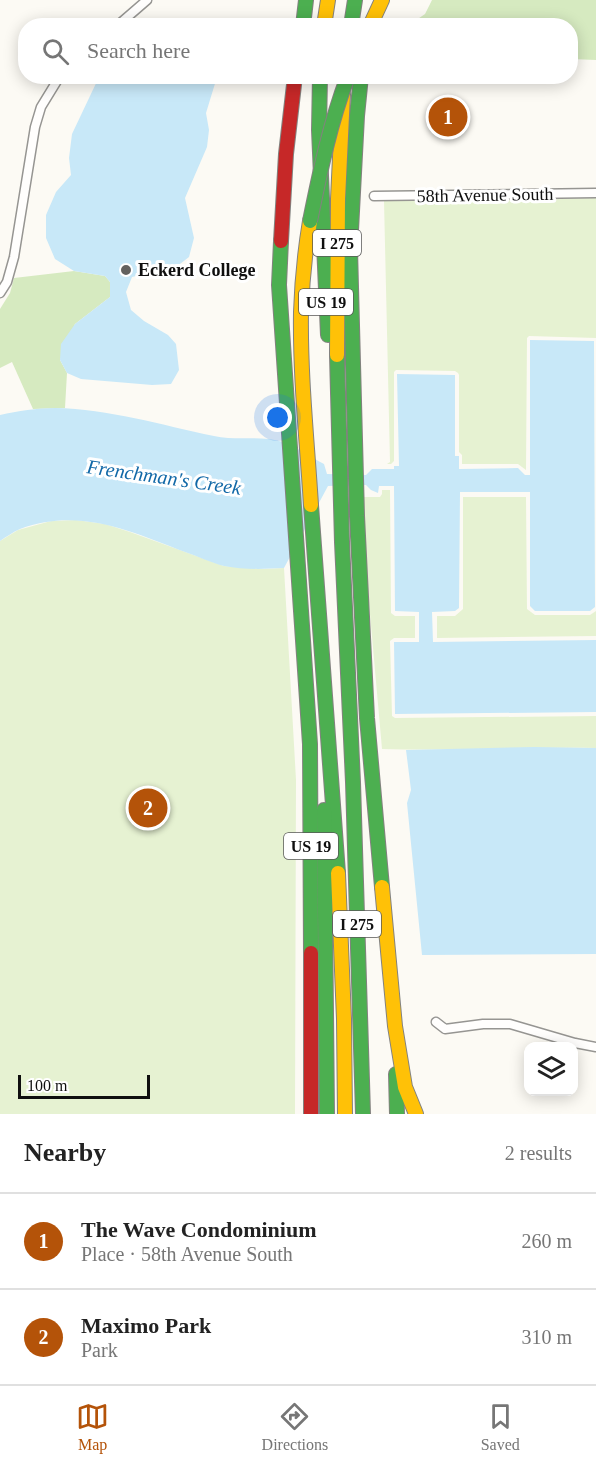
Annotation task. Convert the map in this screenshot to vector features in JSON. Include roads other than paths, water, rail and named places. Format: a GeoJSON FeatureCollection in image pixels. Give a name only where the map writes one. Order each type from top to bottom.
{"type":"FeatureCollection","features":[{"type":"Feature","properties":{"kind":"highway"},"geometry":{"type":"LineString","coordinates":[[304,18],[306,0]]}},
{"type":"Feature","properties":{"kind":"highway"},"geometry":{"type":"LineString","coordinates":[[325,18],[328,0]]}},
{"type":"Feature","properties":{"kind":"highway"},"geometry":{"type":"LineString","coordinates":[[352,18],[355,0]]}},
{"type":"Feature","properties":{"kind":"highway"},"geometry":{"type":"LineString","coordinates":[[369,18],[370,0]]}},
{"type":"Feature","properties":{"kind":"highway"},"geometry":{"type":"LineString","coordinates":[[372,18],[382,0]]}},
{"type":"Feature","properties":{"kind":"highway","name":"US 19"},"geometry":{"type":"LineString","coordinates":[[294,84],[286,151],[279,285],[310,744],[311,1114]]}},
{"type":"Feature","properties":{"kind":"highway","name":"US 19"},"geometry":{"type":"LineString","coordinates":[[320,84],[319,130],[330,376],[338,409]]}},
{"type":"Feature","properties":{"kind":"highway","name":"I 275"},"geometry":{"type":"LineString","coordinates":[[344,84],[325,148],[310,221],[304,260],[301,312],[304,421],[339,890],[345,1114]]}},
{"type":"Feature","properties":{"kind":"highway","name":"I 275"},"geometry":{"type":"LineString","coordinates":[[345,84],[338,166],[338,428],[351,735],[363,1114]]}},
{"type":"Feature","properties":{"kind":"highway"},"geometry":{"type":"LineString","coordinates":[[360,84],[350,249],[357,516],[367,718],[395,1026],[397,1114]]}},
{"type":"Feature","properties":{"kind":"highway"},"geometry":{"type":"LineString","coordinates":[[327,1114],[324,800],[331,772]]}},
{"type":"Feature","properties":{"kind":"highway"},"geometry":{"type":"LineString","coordinates":[[395,1026],[405,1087],[416,1114]]}},
{"type":"Feature","properties":{"kind":"street"},"geometry":{"type":"LineString","coordinates":[[126,18],[147,0]]}},
{"type":"Feature","properties":{"kind":"street"},"geometry":{"type":"LineString","coordinates":[[0,293],[7,282],[14,257],[35,127],[41,107],[55,84]]}},
{"type":"Feature","properties":{"kind":"street","name":"58th Avenue South"},"geometry":{"type":"LineString","coordinates":[[374,196],[596,193]]}},
{"type":"Feature","properties":{"kind":"street"},"geometry":{"type":"LineString","coordinates":[[436,1022],[445,1029],[483,1024],[510,1024],[596,1047]]}},
{"type":"Feature","properties":{"kind":"water"},"geometry":{"type":"Polygon","coordinates":[[[96,84],[215,84],[206,113],[209,130],[207,147],[185,198],[194,238],[189,257],[167,274],[149,273],[132,277],[126,292],[131,310],[144,321],[168,335],[176,344],[179,370],[171,384],[152,385],[81,379],[67,373],[60,360],[61,344],[75,324],[110,297],[110,282],[105,276],[74,271],[55,259],[46,238],[46,215],[56,192],[71,175],[69,158],[72,134],[96,84]]]}},
{"type":"Feature","properties":{"kind":"water","name":"Frenchman's Creek"},"geometry":{"type":"Polygon","coordinates":[[[530,340],[594,341],[595,607],[590,611],[535,611],[530,606],[530,492],[460,492],[459,608],[455,611],[432,612],[433,642],[596,640],[596,712],[395,714],[394,642],[419,642],[419,612],[395,611],[394,486],[379,486],[378,493],[366,485],[328,486],[284,568],[247,569],[224,566],[144,536],[104,524],[84,521],[63,520],[42,523],[20,529],[0,541],[0,415],[28,410],[55,408],[95,411],[222,437],[275,440],[293,446],[324,464],[327,474],[366,475],[372,469],[394,469],[394,466],[399,466],[397,374],[455,375],[455,456],[459,456],[459,469],[518,468],[525,475],[530,475],[530,340]]]}},
{"type":"Feature","properties":{"kind":"water"},"geometry":{"type":"Polygon","coordinates":[[[596,748],[596,954],[422,955],[407,803],[411,790],[406,750],[596,748]]]}},
{"type":"Feature","properties":{"kind":"place","name":"The Wave Condominium"},"geometry":{"type":"Point","coordinates":[448,117]}},
{"type":"Feature","properties":{"kind":"place","name":"Eckerd College"},"geometry":{"type":"Point","coordinates":[126,270]}},
{"type":"Feature","properties":{"kind":"place","name":"Maximo Park"},"geometry":{"type":"Point","coordinates":[148,808]}}]}
